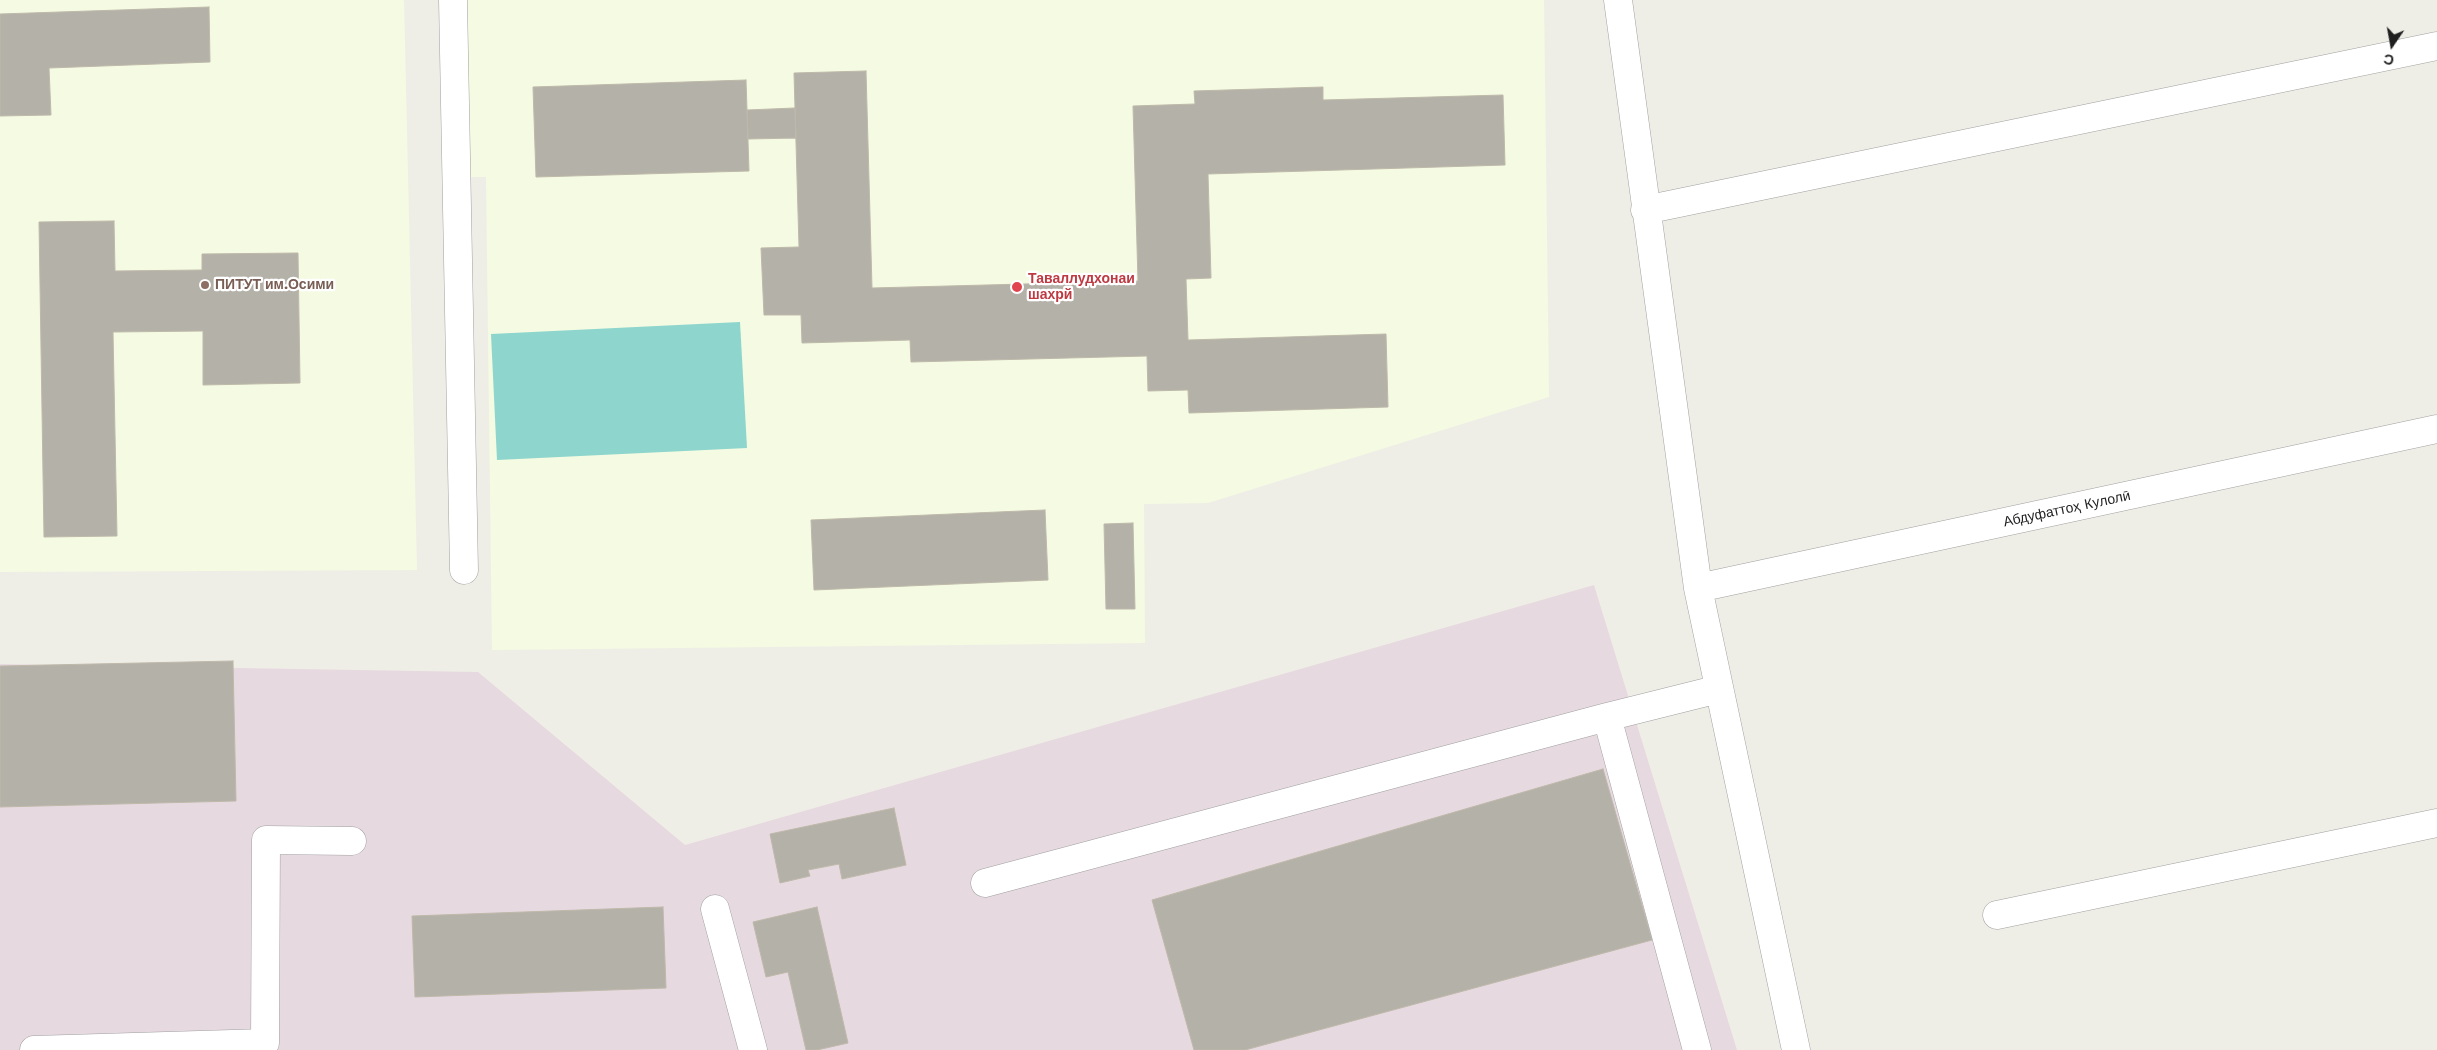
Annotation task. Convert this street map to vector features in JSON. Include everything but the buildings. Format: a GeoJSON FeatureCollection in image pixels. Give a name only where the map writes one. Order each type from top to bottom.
{"type":"FeatureCollection","features":[{"type":"Feature","properties":{"kind":"street"},"geometry":{"type":"LineString","coordinates":[[453,0],[464,570]]}},
{"type":"Feature","properties":{"kind":"street"},"geometry":{"type":"LineString","coordinates":[[1618,0],[1645,210],[1698,588],[1796,1050]]}},
{"type":"Feature","properties":{"kind":"street"},"geometry":{"type":"LineString","coordinates":[[1645,210],[2437,46]]}},
{"type":"Feature","properties":{"kind":"street","name":"Абдуфаттоҳ Кулолӣ"},"geometry":{"type":"LineString","coordinates":[[1698,588],[2437,429]]}},
{"type":"Feature","properties":{"kind":"street"},"geometry":{"type":"LineString","coordinates":[[985,882],[1719,689]]}},
{"type":"Feature","properties":{"kind":"street"},"geometry":{"type":"LineString","coordinates":[[1607,717],[1697,1050]]}},
{"type":"Feature","properties":{"kind":"street"},"geometry":{"type":"LineString","coordinates":[[1997,915],[2437,823]]}},
{"type":"Feature","properties":{"kind":"street"},"geometry":{"type":"LineString","coordinates":[[34,1050],[265,1043],[266,840],[352,841]]}},
{"type":"Feature","properties":{"kind":"street"},"geometry":{"type":"LineString","coordinates":[[715,909],[754,1050]]}},
{"type":"Feature","properties":{"kind":"shaded area","name":"ПИТУТ им.Осими"},"geometry":{"type":"Polygon","coordinates":[[[0,0],[404,0],[417,570],[0,572],[0,0]]]}},
{"type":"Feature","properties":{"kind":"shaded area","name":"Таваллудхонаи шахрй"},"geometry":{"type":"Polygon","coordinates":[[[465,0],[1544,0],[1549,397],[1208,503],[1144,504],[1145,643],[492,650],[486,177],[467,177],[465,0]]]}},
{"type":"Feature","properties":{"kind":"shaded area"},"geometry":{"type":"Polygon","coordinates":[[[740,322],[747,448],[497,460],[491,334],[740,322]]]}},
{"type":"Feature","properties":{"kind":"shaded area"},"geometry":{"type":"Polygon","coordinates":[[[1594,585],[1737,1050],[0,1050],[0,664],[478,672],[685,845],[1594,585]]]}},
{"type":"Feature","properties":{"kind":"place","name":"ПИТУТ им.Осими"},"geometry":{"type":"Point","coordinates":[205,285]}},
{"type":"Feature","properties":{"kind":"place","name":"Таваллудхонаи шахрй"},"geometry":{"type":"Point","coordinates":[1017,287]}}]}
